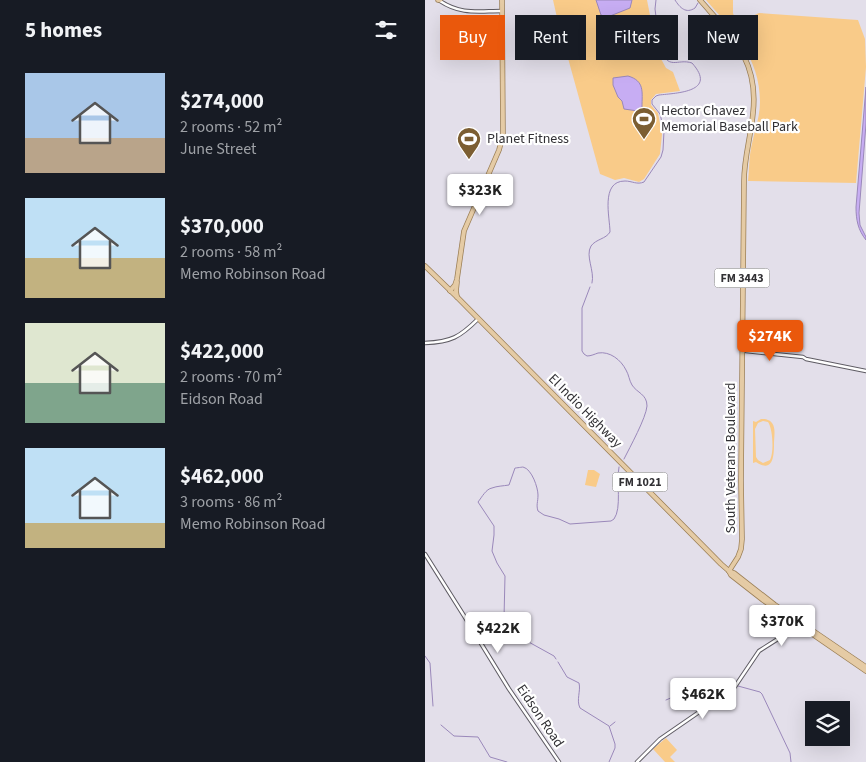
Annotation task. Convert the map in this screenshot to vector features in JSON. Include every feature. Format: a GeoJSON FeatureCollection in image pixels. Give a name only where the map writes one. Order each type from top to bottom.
{"type":"FeatureCollection","features":[{"type":"Feature","properties":{"kind":"main road"},"geometry":{"type":"LineString","coordinates":[[457,297],[457,279],[464,231],[499,150],[503,135],[502,0]]}},
{"type":"Feature","properties":{"kind":"main road","name":"South Veterans Boulevard"},"geometry":{"type":"LineString","coordinates":[[701,0],[736,42],[747,61],[752,78],[754,100],[744,179],[742,539],[741,549],[729,571]]}},
{"type":"Feature","properties":{"kind":"main road","name":"El Indio Highway"},"geometry":{"type":"LineString","coordinates":[[425,266],[721,564],[796,621],[866,669]]}},
{"type":"Feature","properties":{"kind":"main road"},"geometry":{"type":"LineString","coordinates":[[450,291],[457,279]]}},
{"type":"Feature","properties":{"kind":"main road"},"geometry":{"type":"LineString","coordinates":[[721,564],[729,564],[736,560]]}},
{"type":"Feature","properties":{"kind":"street"},"geometry":{"type":"LineString","coordinates":[[439,0],[449,7],[464,11],[503,11]]}},
{"type":"Feature","properties":{"kind":"street"},"geometry":{"type":"LineString","coordinates":[[425,343],[446,341],[458,336],[478,319]]}},
{"type":"Feature","properties":{"kind":"street"},"geometry":{"type":"LineString","coordinates":[[742,349],[803,357],[866,371]]}},
{"type":"Feature","properties":{"kind":"street","name":"Eidson Road"},"geometry":{"type":"LineString","coordinates":[[425,554],[512,694],[559,762]]}},
{"type":"Feature","properties":{"kind":"street"},"geometry":{"type":"LineString","coordinates":[[637,762],[660,740],[734,688],[759,651],[781,637],[796,621]]}},
{"type":"Feature","properties":{"kind":"shaded area"},"geometry":{"type":"Polygon","coordinates":[[[553,0],[647,0],[650,15],[596,15],[596,60],[662,60],[666,68],[673,72],[680,91],[656,94],[651,100],[651,105],[658,113],[662,134],[660,154],[644,179],[639,182],[624,178],[615,180],[600,174],[568,60],[586,60],[586,15],[556,15],[553,0]]]}},
{"type":"Feature","properties":{"kind":"shaded area"},"geometry":{"type":"Polygon","coordinates":[[[596,0],[632,0],[630,8],[612,15],[601,15],[596,0]]]}},
{"type":"Feature","properties":{"kind":"shaded area"},"geometry":{"type":"Polygon","coordinates":[[[706,0],[733,0],[734,15],[719,15],[706,0]]]}},
{"type":"Feature","properties":{"kind":"shaded area"},"geometry":{"type":"Polygon","coordinates":[[[759,13],[858,20],[865,39],[866,67],[856,183],[748,181],[751,148],[760,109],[759,86],[751,60],[758,60],[758,15],[755,15],[759,13]]]}},
{"type":"Feature","properties":{"kind":"shaded area"},"geometry":{"type":"Polygon","coordinates":[[[628,76],[640,84],[642,107],[638,111],[624,109],[622,101],[618,97],[613,85],[613,78],[628,76]]]}},
{"type":"Feature","properties":{"kind":"shaded area"},"geometry":{"type":"Polygon","coordinates":[[[866,87],[866,124],[859,213],[860,225],[866,240],[858,225],[856,207],[866,87]]]}},
{"type":"Feature","properties":{"kind":"shaded area"},"geometry":{"type":"Polygon","coordinates":[[[761,419],[767,419],[774,427],[773,457],[770,464],[766,466],[756,462],[753,463],[753,421],[756,422],[761,419]],[[768,422],[758,423],[755,429],[756,457],[763,463],[770,460],[772,452],[772,435],[768,422]]]}},
{"type":"Feature","properties":{"kind":"shaded area"},"geometry":{"type":"Polygon","coordinates":[[[588,470],[594,470],[600,474],[596,487],[585,485],[588,470]]]}},
{"type":"Feature","properties":{"kind":"shaded area"},"geometry":{"type":"Polygon","coordinates":[[[666,738],[677,750],[670,757],[675,762],[665,762],[653,749],[666,738]]]}},
{"type":"Feature","properties":{"kind":"waterway"},"geometry":{"type":"LineString","coordinates":[[592,283],[589,250],[593,244],[610,232],[608,201],[612,187],[617,183],[625,181],[644,182],[661,157],[664,131],[660,114],[652,104],[652,100],[659,95],[684,92],[692,89],[698,85],[700,80],[699,73],[692,63],[670,62],[663,55],[660,47],[655,9],[656,0]]}},
{"type":"Feature","properties":{"kind":"waterway"},"geometry":{"type":"LineString","coordinates":[[675,0],[681,8],[686,10],[692,10],[698,3]]}},
{"type":"Feature","properties":{"kind":"waterway"},"geometry":{"type":"LineString","coordinates":[[590,287],[582,308],[582,351],[587,356],[607,353],[618,360],[626,370],[634,388],[644,396],[647,402],[644,418],[624,459]]}},
{"type":"Feature","properties":{"kind":"waterway"},"geometry":{"type":"LineString","coordinates":[[556,659],[554,656],[516,635],[506,625],[504,618],[505,576],[492,551],[494,526],[478,502],[488,490],[509,485],[515,468],[523,467],[529,471],[534,479],[538,492],[538,511],[544,515],[570,524],[611,521],[614,519],[618,508],[619,467]]}},
{"type":"Feature","properties":{"kind":"waterway"},"geometry":{"type":"LineString","coordinates":[[425,656],[430,663],[433,706]]}},
{"type":"Feature","properties":{"kind":"waterway"},"geometry":{"type":"LineString","coordinates":[[558,662],[567,677],[579,683],[578,702],[580,708],[609,726],[615,744],[609,762]]}},
{"type":"Feature","properties":{"kind":"waterway"},"geometry":{"type":"LineString","coordinates":[[666,700],[712,680],[733,685]]}},
{"type":"Feature","properties":{"kind":"waterway"},"geometry":{"type":"LineString","coordinates":[[738,686],[762,694],[790,753],[791,762]]}},
{"type":"Feature","properties":{"kind":"waterway"},"geometry":{"type":"LineString","coordinates":[[610,726],[615,722]]}},
{"type":"Feature","properties":{"kind":"waterway"},"geometry":{"type":"LineString","coordinates":[[441,725],[454,736],[478,737],[490,757],[507,762]]}},
{"type":"Feature","properties":{"kind":"place","name":"Hector Chavez Memorial Baseball Park"},"geometry":{"type":"Point","coordinates":[644,140]}},
{"type":"Feature","properties":{"kind":"place","name":"Planet Fitness"},"geometry":{"type":"Point","coordinates":[469,160]}}]}
